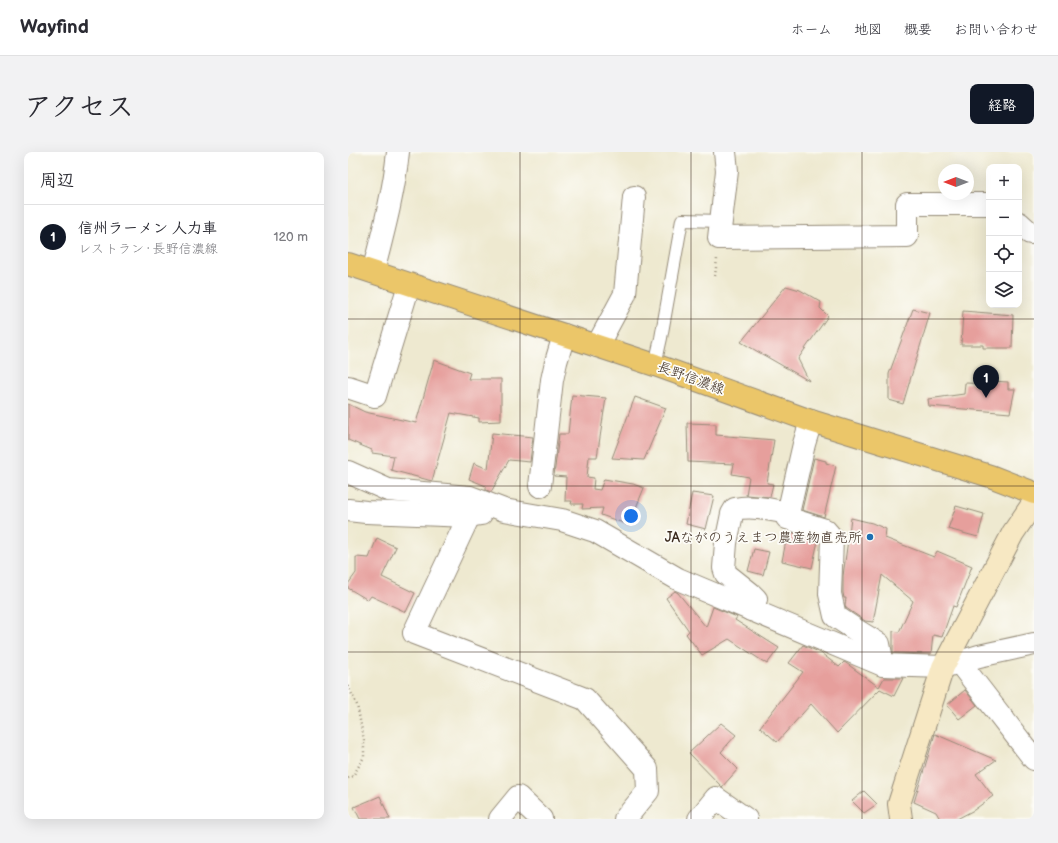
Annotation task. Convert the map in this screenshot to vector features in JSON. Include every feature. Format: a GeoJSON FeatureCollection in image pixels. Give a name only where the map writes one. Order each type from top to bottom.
{"type":"FeatureCollection","features":[{"type":"Feature","properties":{"kind":"main road","name":"長野信濃線"},"geometry":{"type":"LineString","coordinates":[[348,264],[655,365],[811,421],[990,476],[1034,493]]}},
{"type":"Feature","properties":{"kind":"street"},"geometry":{"type":"LineString","coordinates":[[373,272],[396,172],[398,152]]}},
{"type":"Feature","properties":{"kind":"street"},"geometry":{"type":"LineString","coordinates":[[725,152],[727,171],[719,238],[907,236],[907,204],[986,204]]}},
{"type":"Feature","properties":{"kind":"street"},"geometry":{"type":"LineString","coordinates":[[597,346],[625,294],[634,197]]}},
{"type":"Feature","properties":{"kind":"street"},"geometry":{"type":"LineString","coordinates":[[1022,225],[1030,232],[1034,233]]}},
{"type":"Feature","properties":{"kind":"street"},"geometry":{"type":"LineString","coordinates":[[348,388],[374,396],[409,285]]}},
{"type":"Feature","properties":{"kind":"street"},"geometry":{"type":"LineString","coordinates":[[540,486],[552,380],[564,335]]}},
{"type":"Feature","properties":{"kind":"street"},"geometry":{"type":"LineString","coordinates":[[811,421],[804,444],[787,518],[825,530],[832,538],[830,594],[836,616],[879,644],[883,665]]}},
{"type":"Feature","properties":{"kind":"street"},"geometry":{"type":"LineString","coordinates":[[348,472],[388,490],[470,497],[504,510],[562,520],[595,530],[678,579],[883,665],[951,665],[979,656],[1034,644]]}},
{"type":"Feature","properties":{"kind":"street"},"geometry":{"type":"LineString","coordinates":[[901,819],[899,804],[951,665],[1013,533],[1034,502]]}},
{"type":"Feature","properties":{"kind":"street"},"geometry":{"type":"LineString","coordinates":[[751,610],[756,599],[726,574],[724,568],[726,543],[732,514],[735,509],[742,507],[789,513]]}},
{"type":"Feature","properties":{"kind":"street"},"geometry":{"type":"LineString","coordinates":[[348,510],[469,516],[504,510]]}},
{"type":"Feature","properties":{"kind":"street"},"geometry":{"type":"LineString","coordinates":[[469,516],[414,633],[585,699],[647,769],[648,791],[625,819]]}},
{"type":"Feature","properties":{"kind":"street"},"geometry":{"type":"LineString","coordinates":[[951,665],[1034,759]]}},
{"type":"Feature","properties":{"kind":"street"},"geometry":{"type":"LineString","coordinates":[[500,819],[518,796],[541,819]]}},
{"type":"Feature","properties":{"kind":"street"},"geometry":{"type":"LineString","coordinates":[[699,819],[716,798],[746,819]]}},
{"type":"Feature","properties":{"kind":"lane"},"geometry":{"type":"LineString","coordinates":[[655,365],[682,220],[722,221]]}},
{"type":"Feature","properties":{"kind":"path"},"geometry":{"type":"LineString","coordinates":[[348,686],[357,704],[364,740],[364,757],[353,776],[348,778]]}},
{"type":"Feature","properties":{"kind":"building"},"geometry":{"type":"Polygon","coordinates":[[[786,286],[800,290],[821,302],[820,308],[828,316],[798,359],[809,381],[741,342],[786,286]]]}},
{"type":"Feature","properties":{"kind":"building"},"geometry":{"type":"Polygon","coordinates":[[[913,309],[930,313],[903,404],[889,400],[889,374],[913,309]]]}},
{"type":"Feature","properties":{"kind":"building"},"geometry":{"type":"Polygon","coordinates":[[[963,311],[1013,315],[1012,348],[983,348],[983,345],[961,345],[963,311]]]}},
{"type":"Feature","properties":{"kind":"building"},"geometry":{"type":"Polygon","coordinates":[[[434,360],[470,373],[468,379],[501,379],[501,421],[479,422],[479,418],[451,413],[432,481],[391,470],[394,456],[372,453],[372,450],[348,440],[348,404],[365,412],[416,423],[434,360]]]}},
{"type":"Feature","properties":{"kind":"building"},"geometry":{"type":"Polygon","coordinates":[[[991,381],[1008,382],[1008,389],[1015,389],[1010,413],[929,406],[928,399],[964,394],[965,383],[991,384],[991,381]]]}},
{"type":"Feature","properties":{"kind":"building"},"geometry":{"type":"Polygon","coordinates":[[[572,395],[606,398],[597,457],[589,457],[587,477],[594,478],[593,489],[600,490],[604,479],[633,484],[644,488],[629,525],[601,515],[603,508],[582,509],[583,504],[571,504],[572,501],[565,501],[566,477],[554,476],[559,434],[568,434],[572,395]]]}},
{"type":"Feature","properties":{"kind":"building"},"geometry":{"type":"Polygon","coordinates":[[[635,397],[666,408],[644,460],[612,458],[635,397]]]}},
{"type":"Feature","properties":{"kind":"building"},"geometry":{"type":"Polygon","coordinates":[[[687,423],[716,424],[716,435],[774,440],[767,483],[773,484],[770,497],[746,495],[749,477],[732,474],[734,464],[688,462],[687,423]]]}},
{"type":"Feature","properties":{"kind":"building"},"geometry":{"type":"Polygon","coordinates":[[[492,433],[533,437],[530,462],[509,460],[491,492],[486,490],[486,486],[469,479],[474,463],[488,469],[492,433]]]}},
{"type":"Feature","properties":{"kind":"building"},"geometry":{"type":"Polygon","coordinates":[[[814,458],[826,461],[826,463],[836,466],[824,517],[802,510],[814,458]]]}},
{"type":"Feature","properties":{"kind":"building"},"geometry":{"type":"Polygon","coordinates":[[[692,493],[714,496],[706,529],[686,524],[692,493]]]}},
{"type":"Feature","properties":{"kind":"building"},"geometry":{"type":"Polygon","coordinates":[[[956,506],[984,514],[978,537],[948,529],[956,506]]]}},
{"type":"Feature","properties":{"kind":"building"},"geometry":{"type":"Polygon","coordinates":[[[851,518],[872,523],[886,529],[885,538],[934,557],[937,551],[972,566],[956,607],[953,606],[942,637],[933,635],[931,654],[893,653],[893,631],[899,632],[913,601],[882,575],[873,622],[865,621],[846,608],[846,598],[844,598],[843,593],[843,576],[851,518]]]}},
{"type":"Feature","properties":{"kind":"building"},"geometry":{"type":"Polygon","coordinates":[[[788,531],[818,541],[812,568],[782,561],[788,531]]]}},
{"type":"Feature","properties":{"kind":"building"},"geometry":{"type":"Polygon","coordinates":[[[377,538],[396,547],[382,577],[415,593],[406,612],[371,596],[368,600],[348,588],[348,584],[356,573],[356,557],[369,558],[377,538]]]}},
{"type":"Feature","properties":{"kind":"building"},"geometry":{"type":"Polygon","coordinates":[[[754,549],[769,552],[763,575],[748,571],[754,549]]]}},
{"type":"Feature","properties":{"kind":"building"},"geometry":{"type":"Polygon","coordinates":[[[675,591],[706,627],[713,607],[737,617],[735,620],[779,648],[767,664],[729,639],[702,655],[686,634],[689,631],[666,598],[675,591]]]}},
{"type":"Feature","properties":{"kind":"building"},"geometry":{"type":"Polygon","coordinates":[[[803,645],[821,653],[839,667],[844,662],[846,663],[879,687],[884,678],[903,678],[894,696],[880,689],[837,733],[811,704],[777,742],[760,727],[803,672],[789,663],[803,645]]]}},
{"type":"Feature","properties":{"kind":"building"},"geometry":{"type":"Polygon","coordinates":[[[965,690],[977,705],[959,719],[947,705],[965,690]]]}},
{"type":"Feature","properties":{"kind":"building"},"geometry":{"type":"Polygon","coordinates":[[[721,723],[736,735],[721,752],[738,769],[722,787],[689,753],[721,723]]]}},
{"type":"Feature","properties":{"kind":"building"},"geometry":{"type":"Polygon","coordinates":[[[935,734],[996,760],[976,774],[993,796],[974,810],[957,819],[940,819],[936,812],[914,802],[935,734]]]}},
{"type":"Feature","properties":{"kind":"building"},"geometry":{"type":"Polygon","coordinates":[[[864,791],[877,804],[864,813],[852,801],[864,791]]]}},
{"type":"Feature","properties":{"kind":"building"},"geometry":{"type":"Polygon","coordinates":[[[380,796],[390,819],[360,819],[354,807],[380,796]]]}},
{"type":"Feature","properties":{"kind":"place","name":"信州ラーメン 人力車"},"geometry":{"type":"Point","coordinates":[986,398]}},
{"type":"Feature","properties":{"kind":"place","name":"JAながのうえまつ農産物直売所"},"geometry":{"type":"Point","coordinates":[870,537]}}]}
